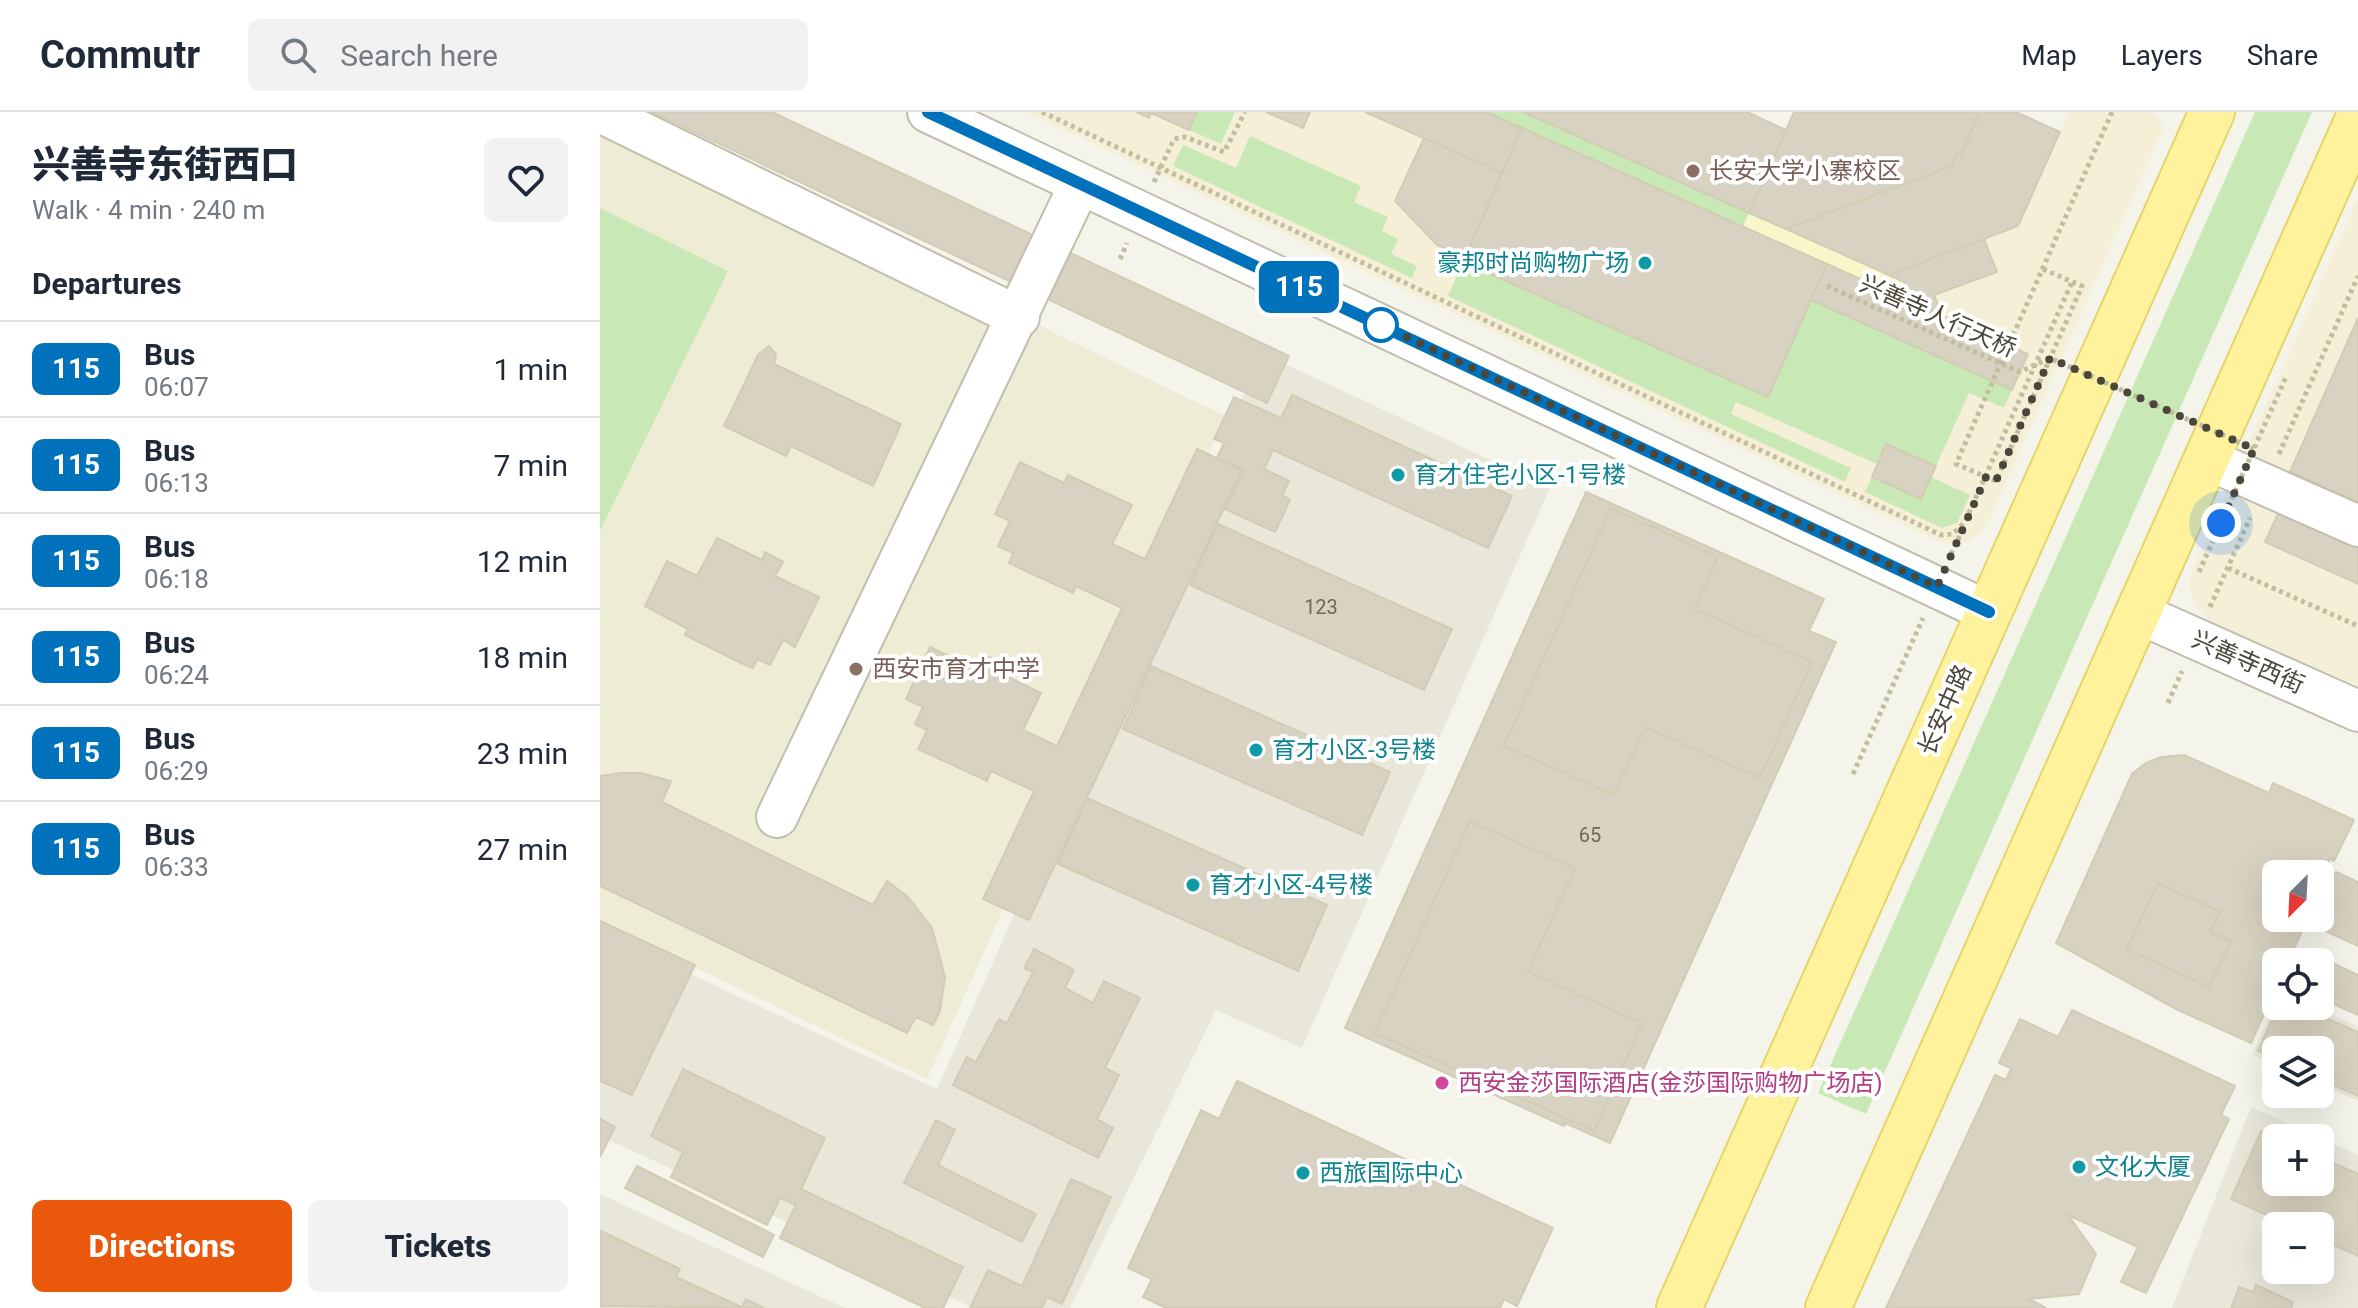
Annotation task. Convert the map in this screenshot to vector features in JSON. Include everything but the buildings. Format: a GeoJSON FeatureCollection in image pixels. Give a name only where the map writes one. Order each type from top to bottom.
{"type":"FeatureCollection","features":[{"type":"Feature","properties":{"kind":"main road","name":"长安中路"},"geometry":{"type":"LineString","coordinates":[[1679,1308],[2212,112]]}},
{"type":"Feature","properties":{"kind":"main road"},"geometry":{"type":"LineString","coordinates":[[1828,1308],[2358,119]]}},
{"type":"Feature","properties":{"kind":"street"},"geometry":{"type":"LineString","coordinates":[[600,112],[1019,317]]}},
{"type":"Feature","properties":{"kind":"street"},"geometry":{"type":"LineString","coordinates":[[928,112],[1989,612]]}},
{"type":"Feature","properties":{"kind":"street"},"geometry":{"type":"LineString","coordinates":[[777,817],[1019,317],[1080,184]]}},
{"type":"Feature","properties":{"kind":"street"},"geometry":{"type":"LineString","coordinates":[[2207,459],[2358,526]]}},
{"type":"Feature","properties":{"kind":"street","name":"兴善寺西街"},"geometry":{"type":"LineString","coordinates":[[2138,613],[2358,711]]}},
{"type":"Feature","properties":{"kind":"path"},"geometry":{"type":"LineString","coordinates":[[1042,112],[1936,533],[1953,534],[1965,522]]}},
{"type":"Feature","properties":{"kind":"path"},"geometry":{"type":"LineString","coordinates":[[1120,259],[1177,137],[1220,153],[1228,150],[1245,112]]}},
{"type":"Feature","properties":{"kind":"path"},"geometry":{"type":"LineString","coordinates":[[2043,269],[2082,286],[1996,481],[1956,464],[2112,112]]}},
{"type":"Feature","properties":{"kind":"path"},"geometry":{"type":"LineString","coordinates":[[1853,774],[2072,282]]}},
{"type":"Feature","properties":{"kind":"path","name":"兴善寺人行天桥"},"geometry":{"type":"LineString","coordinates":[[1827,286],[2020,372],[2050,358],[2254,449]]}},
{"type":"Feature","properties":{"kind":"path"},"geometry":{"type":"LineString","coordinates":[[2199,572],[2286,377]]}},
{"type":"Feature","properties":{"kind":"path"},"geometry":{"type":"LineString","coordinates":[[2228,568],[2358,626]]}},
{"type":"Feature","properties":{"kind":"shaded area","name":"西安市育才中学"},"geometry":{"type":"Polygon","coordinates":[[[600,112],[1225,416],[927,1079],[600,922],[600,112]]]}},
{"type":"Feature","properties":{"kind":"shaded area"},"geometry":{"type":"Polygon","coordinates":[[[1026,112],[1486,112],[1743,226],[1749,213],[1889,275],[2018,226],[2069,112],[2150,112],[2159,117],[2163,129],[1986,528],[1971,541],[1956,545],[1938,541],[1026,112]]]}},
{"type":"Feature","properties":{"kind":"shaded area"},"geometry":{"type":"Polygon","coordinates":[[[1196,112],[1235,112],[1221,144],[1189,130],[1196,112]]]}},
{"type":"Feature","properties":{"kind":"shaded area"},"geometry":{"type":"Polygon","coordinates":[[[1486,112],[1523,112],[1749,213],[1743,227],[1486,112]]]}},
{"type":"Feature","properties":{"kind":"shaded area"},"geometry":{"type":"Polygon","coordinates":[[[2255,112],[2312,112],[1866,1114],[1818,1093],[2255,112]]]}},
{"type":"Feature","properties":{"kind":"shaded area"},"geometry":{"type":"Polygon","coordinates":[[[1250,136],[1361,186],[1354,202],[1388,217],[1382,231],[1398,239],[1391,254],[1417,266],[1412,278],[1173,166],[1183,145],[1236,168],[1250,136]]]}},
{"type":"Feature","properties":{"kind":"shaded area"},"geometry":{"type":"Polygon","coordinates":[[[2358,198],[2358,686],[2209,620],[2195,606],[2189,584],[2358,198]]]}},
{"type":"Feature","properties":{"kind":"shaded area"},"geometry":{"type":"Polygon","coordinates":[[[600,208],[728,271],[600,531],[600,208]]]}},
{"type":"Feature","properties":{"kind":"shaded area"},"geometry":{"type":"Polygon","coordinates":[[[1463,262],[1767,397],[1811,300],[2012,390],[2004,408],[1969,393],[1936,466],[1887,444],[1877,464],[1736,402],[1731,414],[1851,468],[1845,482],[1448,296],[1463,262]]]}},
{"type":"Feature","properties":{"kind":"shaded area"},"geometry":{"type":"Polygon","coordinates":[[[1262,353],[1550,488],[1302,1048],[1216,1010],[1070,1308],[973,1308],[600,1136],[600,932],[937,1089],[1262,353]]]}},
{"type":"Feature","properties":{"kind":"shaded area"},"geometry":{"type":"Polygon","coordinates":[[[1872,477],[1921,499],[1931,477],[1970,495],[1957,523],[1942,528],[1865,492],[1872,477]]]}},
{"type":"Feature","properties":{"kind":"shaded area"},"geometry":{"type":"Polygon","coordinates":[[[2334,1016],[2358,1026],[2358,1101],[2334,1090],[2334,1036],[2262,1036],[2262,1059],[2252,1055],[2267,1020],[2334,1020],[2334,1016]]]}},
{"type":"Feature","properties":{"kind":"shaded area"},"geometry":{"type":"Polygon","coordinates":[[[2251,1107],[2289,1124],[2262,1124],[2262,1196],[2334,1196],[2334,1144],[2358,1155],[2358,1308],[2172,1308],[2251,1107]]]}},
{"type":"Feature","properties":{"kind":"shaded area"},"geometry":{"type":"Polygon","coordinates":[[[600,1194],[845,1308],[600,1308],[600,1194]]]}},
{"type":"Feature","properties":{"kind":"sand"},"geometry":{"type":"Polygon","coordinates":[[[1749,213],[1904,282],[1912,302],[1743,227],[1749,213]]]}},
{"type":"Feature","properties":{"kind":"bus line","name":"115"},"geometry":{"type":"LineString","coordinates":[[928,112],[1989,612]]}},
{"type":"Feature","properties":{"kind":"place","name":"长安大学小寨校区"},"geometry":{"type":"Point","coordinates":[1693,171]}},
{"type":"Feature","properties":{"kind":"place","name":"豪邦时尚购物广场"},"geometry":{"type":"Point","coordinates":[1645,263]}},
{"type":"Feature","properties":{"kind":"place","name":"育才住宅小区-1号楼"},"geometry":{"type":"Point","coordinates":[1398,475]}},
{"type":"Feature","properties":{"kind":"place","name":"西安市育才中学"},"geometry":{"type":"Point","coordinates":[856,669]}},
{"type":"Feature","properties":{"kind":"place","name":"育才小区-3号楼"},"geometry":{"type":"Point","coordinates":[1256,750]}},
{"type":"Feature","properties":{"kind":"place","name":"育才小区-4号楼"},"geometry":{"type":"Point","coordinates":[1193,885]}},
{"type":"Feature","properties":{"kind":"place","name":"西安金莎国际酒店(金莎国际购物广场店)"},"geometry":{"type":"Point","coordinates":[1442,1083]}},
{"type":"Feature","properties":{"kind":"place","name":"文化大厦"},"geometry":{"type":"Point","coordinates":[2079,1167]}},
{"type":"Feature","properties":{"kind":"place","name":"西旅国际中心"},"geometry":{"type":"Point","coordinates":[1303,1173]}},
{"type":"Feature","properties":{"kind":"route"},"geometry":{"type":"LineString","coordinates":[[1381,325],[1937,587],[1986,477],[1996,481],[2050,358],[2254,449],[2221,523]]}}]}
